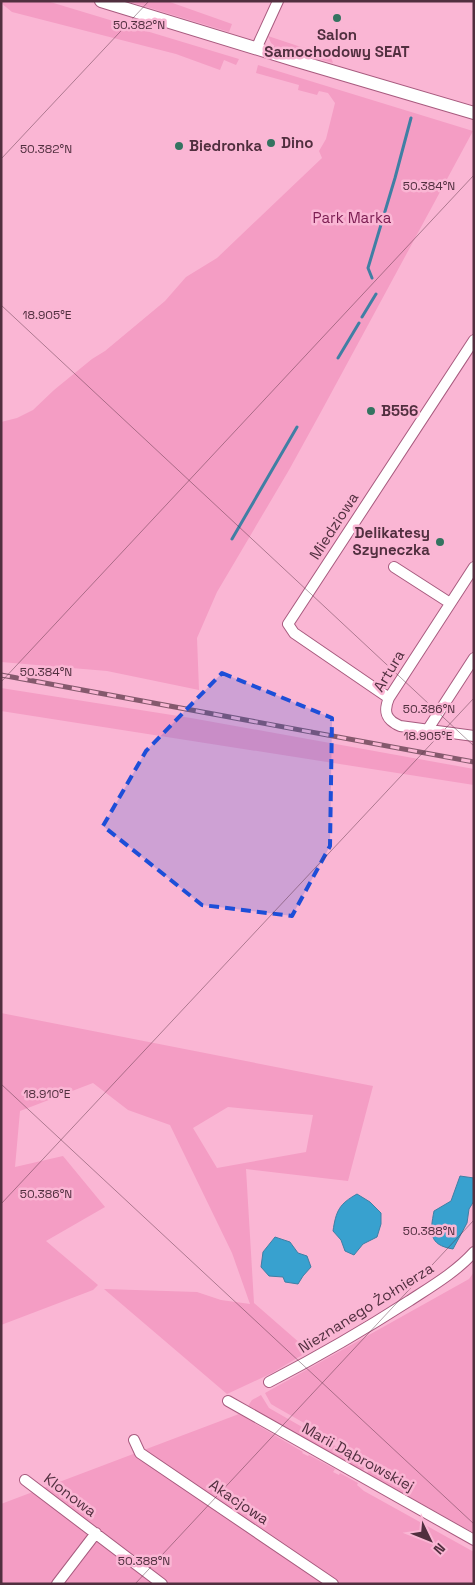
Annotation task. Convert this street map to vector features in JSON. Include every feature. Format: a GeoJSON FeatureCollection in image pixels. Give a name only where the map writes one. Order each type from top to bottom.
{"type":"FeatureCollection","features":[{"type":"Feature","properties":{"kind":"street"},"geometry":{"type":"LineString","coordinates":[[101,1],[474,113]]}},
{"type":"Feature","properties":{"kind":"street"},"geometry":{"type":"LineString","coordinates":[[256,49],[278,1]]}},
{"type":"Feature","properties":{"kind":"street","name":"Miedziowa"},"geometry":{"type":"LineString","coordinates":[[389,698],[294,633],[288,626],[291,618],[474,340]]}},
{"type":"Feature","properties":{"kind":"street"},"geometry":{"type":"LineString","coordinates":[[394,567],[450,603]]}},
{"type":"Feature","properties":{"kind":"street","name":"Artura"},"geometry":{"type":"LineString","coordinates":[[474,567],[386,703],[387,714],[392,722],[400,726],[474,736]]}},
{"type":"Feature","properties":{"kind":"street"},"geometry":{"type":"LineString","coordinates":[[428,729],[474,658]]}},
{"type":"Feature","properties":{"kind":"street","name":"Nieznanego Żołnierza"},"geometry":{"type":"LineString","coordinates":[[270,1382],[326,1352],[382,1318],[453,1271],[474,1252]]}},
{"type":"Feature","properties":{"kind":"street","name":"Marii Dąbrowskiej"},"geometry":{"type":"LineString","coordinates":[[228,1402],[474,1540]]}},
{"type":"Feature","properties":{"kind":"street","name":"Akacjowa"},"geometry":{"type":"LineString","coordinates":[[134,1440],[140,1453],[333,1584]]}},
{"type":"Feature","properties":{"kind":"street","name":"Klonowa"},"geometry":{"type":"LineString","coordinates":[[25,1480],[162,1584]]}},
{"type":"Feature","properties":{"kind":"street","name":"Klonowa"},"geometry":{"type":"LineString","coordinates":[[56,1584],[96,1533]]}},
{"type":"Feature","properties":{"kind":"highlighted area"},"geometry":{"type":"Polygon","coordinates":[[[222,673],[332,718],[330,846],[292,916],[202,905],[103,826],[146,751],[222,673]]]}},
{"type":"Feature","properties":{"kind":"green space"},"geometry":{"type":"Polygon","coordinates":[[[1,1],[47,1],[239,59],[236,65],[224,60],[220,70],[176,54],[12,12],[1,1]]]}},
{"type":"Feature","properties":{"kind":"green space"},"geometry":{"type":"Polygon","coordinates":[[[127,1],[167,1],[232,24],[229,32],[127,1]]]}},
{"type":"Feature","properties":{"kind":"green space"},"geometry":{"type":"Polygon","coordinates":[[[268,36],[331,57],[333,63],[277,48],[271,43],[268,36]]]}},
{"type":"Feature","properties":{"kind":"green space","name":"Park Marka"},"geometry":{"type":"Polygon","coordinates":[[[258,65],[473,131],[289,470],[217,592],[197,638],[199,690],[107,671],[1,662],[1,422],[17,418],[33,410],[54,390],[92,359],[105,351],[165,301],[186,277],[217,258],[322,158],[319,151],[326,139],[335,103],[328,93],[319,91],[317,95],[298,90],[299,85],[256,73],[258,65]]]}},
{"type":"Feature","properties":{"kind":"green space"},"geometry":{"type":"Polygon","coordinates":[[[1,688],[191,718],[474,769],[474,785],[1,711],[1,688]]]}},
{"type":"Feature","properties":{"kind":"green space"},"geometry":{"type":"Polygon","coordinates":[[[1,1013],[373,1086],[348,1181],[246,1169],[254,1303],[309,1351],[272,1373],[227,1394],[104,1289],[197,1292],[221,1300],[250,1304],[232,1253],[170,1125],[128,1110],[93,1083],[20,1111],[15,1167],[63,1156],[105,1207],[46,1241],[98,1285],[93,1290],[1,1325],[1,1013]],[[228,1107],[193,1128],[217,1168],[306,1152],[313,1115],[228,1107]]]}},
{"type":"Feature","properties":{"kind":"green space"},"geometry":{"type":"Polygon","coordinates":[[[474,1272],[474,1533],[367,1473],[372,1465],[371,1461],[271,1404],[265,1393],[469,1279],[474,1272]]]}},
{"type":"Feature","properties":{"kind":"green space"},"geometry":{"type":"Polygon","coordinates":[[[261,1395],[269,1408],[365,1463],[366,1466],[363,1471],[248,1406],[252,1400],[261,1395]]]}},
{"type":"Feature","properties":{"kind":"green space"},"geometry":{"type":"Polygon","coordinates":[[[239,1414],[302,1453],[335,1469],[333,1472],[339,1475],[340,1473],[358,1483],[357,1485],[364,1491],[474,1552],[474,1584],[1,1584],[1,1504],[239,1414]]]}},
{"type":"Feature","properties":{"kind":"water"},"geometry":{"type":"Polygon","coordinates":[[[460,1176],[474,1178],[474,1201],[469,1209],[467,1223],[453,1249],[435,1241],[432,1225],[434,1211],[451,1201],[460,1176]]]}},
{"type":"Feature","properties":{"kind":"water"},"geometry":{"type":"Polygon","coordinates":[[[357,1194],[370,1202],[381,1213],[381,1224],[377,1237],[363,1244],[354,1255],[345,1251],[341,1240],[333,1231],[339,1209],[346,1201],[357,1194]]]}},
{"type":"Feature","properties":{"kind":"water"},"geometry":{"type":"Polygon","coordinates":[[[275,1237],[290,1242],[298,1253],[307,1256],[311,1267],[298,1284],[285,1282],[283,1277],[269,1276],[261,1267],[263,1252],[275,1237]]]}},
{"type":"Feature","properties":{"kind":"waterway"},"geometry":{"type":"LineString","coordinates":[[372,278],[368,268],[411,118]]}},
{"type":"Feature","properties":{"kind":"waterway"},"geometry":{"type":"LineString","coordinates":[[362,317],[376,294]]}},
{"type":"Feature","properties":{"kind":"waterway"},"geometry":{"type":"LineString","coordinates":[[338,358],[359,323]]}},
{"type":"Feature","properties":{"kind":"waterway"},"geometry":{"type":"LineString","coordinates":[[232,539],[297,427]]}},
{"type":"Feature","properties":{"kind":"railway"},"geometry":{"type":"LineString","coordinates":[[1,675],[474,762]]}},
{"type":"Feature","properties":{"kind":"place","name":"Salon Samochodowy SEAT"},"geometry":{"type":"Point","coordinates":[337,18]}},
{"type":"Feature","properties":{"kind":"place","name":"Dino"},"geometry":{"type":"Point","coordinates":[271,143]}},
{"type":"Feature","properties":{"kind":"place","name":"Biedronka"},"geometry":{"type":"Point","coordinates":[179,146]}},
{"type":"Feature","properties":{"kind":"place","name":"B556"},"geometry":{"type":"Point","coordinates":[371,411]}},
{"type":"Feature","properties":{"kind":"place","name":"Delikatesy Szyneczka"},"geometry":{"type":"Point","coordinates":[440,542]}}]}
